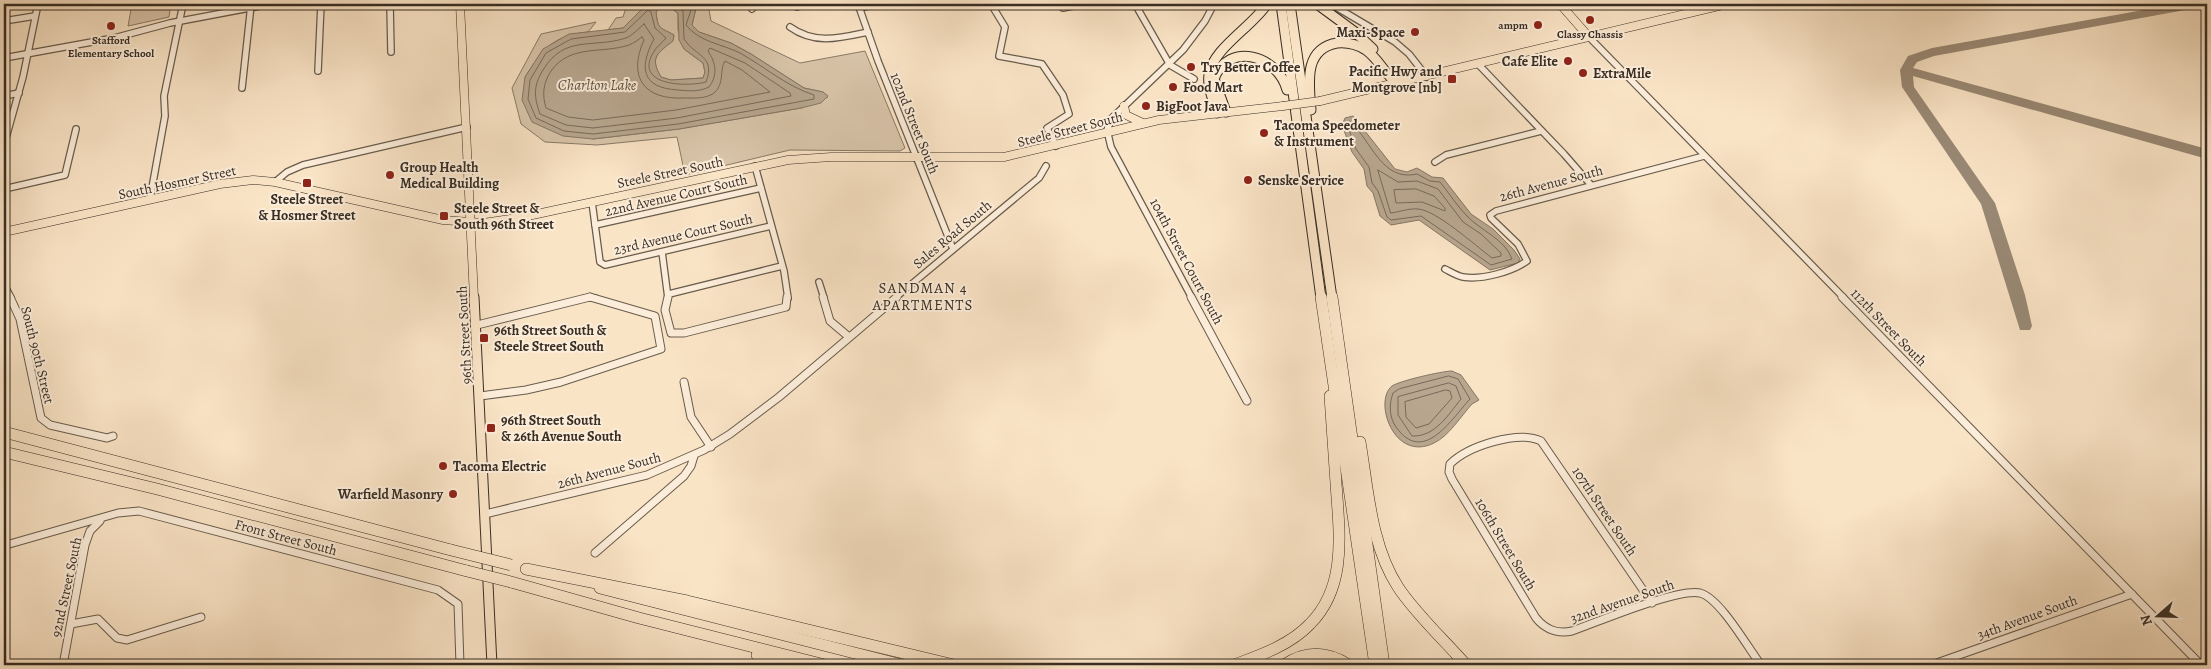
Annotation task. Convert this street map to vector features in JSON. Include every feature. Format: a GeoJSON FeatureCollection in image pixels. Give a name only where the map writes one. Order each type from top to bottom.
{"type":"FeatureCollection","features":[{"type":"Feature","properties":{"kind":"highway"},"geometry":{"type":"LineString","coordinates":[[1222,112],[1209,79],[1212,63],[1252,25],[1267,4]]}},
{"type":"Feature","properties":{"kind":"highway"},"geometry":{"type":"LineString","coordinates":[[1281,4],[1306,152]]}},
{"type":"Feature","properties":{"kind":"highway"},"geometry":{"type":"LineString","coordinates":[[1290,4],[1306,152],[1375,665]]}},
{"type":"Feature","properties":{"kind":"highway"},"geometry":{"type":"LineString","coordinates":[[1317,4],[1370,46],[1396,78],[1398,84]]}},
{"type":"Feature","properties":{"kind":"highway"},"geometry":{"type":"LineString","coordinates":[[1306,152],[1313,142],[1310,63],[1318,49],[1340,43],[1362,47],[1375,58],[1389,78],[1398,84]]}},
{"type":"Feature","properties":{"kind":"highway"},"geometry":{"type":"LineString","coordinates":[[1222,112],[1214,82],[1219,66],[1241,57],[1257,58],[1270,63],[1284,79],[1296,137],[1306,152]]}},
{"type":"Feature","properties":{"kind":"highway"},"geometry":{"type":"LineString","coordinates":[[1234,665],[1276,650],[1304,631],[1322,609],[1336,577],[1340,543],[1330,406],[1336,372]]}},
{"type":"Feature","properties":{"kind":"highway"},"geometry":{"type":"LineString","coordinates":[[1336,372],[1384,665]]}},
{"type":"Feature","properties":{"kind":"highway"},"geometry":{"type":"LineString","coordinates":[[1336,372],[1358,427],[1376,530],[1387,566],[1398,587],[1466,665]]}},
{"type":"Feature","properties":{"kind":"highway"},"geometry":{"type":"LineString","coordinates":[[4,432],[451,550],[902,665]]}},
{"type":"Feature","properties":{"kind":"highway"},"geometry":{"type":"LineString","coordinates":[[4,452],[158,489],[511,582],[639,618],[792,665]]}},
{"type":"Feature","properties":{"kind":"highway"},"geometry":{"type":"LineString","coordinates":[[526,569],[653,592],[834,634],[954,665]]}},
{"type":"Feature","properties":{"kind":"highway"},"geometry":{"type":"LineString","coordinates":[[639,618],[825,665]]}},
{"type":"Feature","properties":{"kind":"highway"},"geometry":{"type":"LineString","coordinates":[[1284,665],[1297,657],[1315,653],[1329,655],[1349,665]]}},
{"type":"Feature","properties":{"kind":"main road","name":"96th Street South"},"geometry":{"type":"LineString","coordinates":[[460,4],[492,665]]}},
{"type":"Feature","properties":{"kind":"main road","name":"112th Street South"},"geometry":{"type":"LineString","coordinates":[[1560,4],[1589,37]]}},
{"type":"Feature","properties":{"kind":"main road","name":"Steele Street South"},"geometry":{"type":"LineString","coordinates":[[472,223],[513,219],[755,166],[807,158],[996,158],[1056,146],[1143,123],[1320,101],[1398,84],[1727,4]]}},
{"type":"Feature","properties":{"kind":"main road"},"geometry":{"type":"LineString","coordinates":[[1124,106],[1126,115],[1143,123]]}},
{"type":"Feature","properties":{"kind":"main road","name":"South Hosmer Street"},"geometry":{"type":"LineString","coordinates":[[4,232],[231,182],[253,180],[275,182],[430,218],[472,223]]}},
{"type":"Feature","properties":{"kind":"street"},"geometry":{"type":"LineString","coordinates":[[4,145],[29,53],[38,4]]}},
{"type":"Feature","properties":{"kind":"street"},"geometry":{"type":"LineString","coordinates":[[150,199],[165,116],[164,96],[183,4]]}},
{"type":"Feature","properties":{"kind":"street"},"geometry":{"type":"LineString","coordinates":[[4,58],[114,38],[251,6],[271,4]]}},
{"type":"Feature","properties":{"kind":"street"},"geometry":{"type":"LineString","coordinates":[[318,71],[321,4]]}},
{"type":"Feature","properties":{"kind":"street"},"geometry":{"type":"LineString","coordinates":[[390,4],[391,52]]}},
{"type":"Feature","properties":{"kind":"street"},"geometry":{"type":"LineString","coordinates":[[748,4],[752,9]]}},
{"type":"Feature","properties":{"kind":"street"},"geometry":{"type":"LineString","coordinates":[[859,6],[878,4]]}},
{"type":"Feature","properties":{"kind":"street"},"geometry":{"type":"LineString","coordinates":[[991,4],[1006,27],[999,56],[1042,64],[1055,82],[1070,111],[1067,115],[1049,125],[1048,129],[1056,146]]}},
{"type":"Feature","properties":{"kind":"street"},"geometry":{"type":"LineString","coordinates":[[1063,8],[1082,4]]}},
{"type":"Feature","properties":{"kind":"street"},"geometry":{"type":"LineString","coordinates":[[1135,4],[1170,65],[1194,79]]}},
{"type":"Feature","properties":{"kind":"street"},"geometry":{"type":"LineString","coordinates":[[1106,132],[1111,118],[1170,65],[1201,28],[1214,4]]}},
{"type":"Feature","properties":{"kind":"street"},"geometry":{"type":"LineString","coordinates":[[1331,4],[1395,42],[1409,54],[1427,77]]}},
{"type":"Feature","properties":{"kind":"street"},"geometry":{"type":"LineString","coordinates":[[242,88],[251,6]]}},
{"type":"Feature","properties":{"kind":"street","name":"102nd Street South"},"geometry":{"type":"LineString","coordinates":[[859,6],[953,249]]}},
{"type":"Feature","properties":{"kind":"street"},"geometry":{"type":"LineString","coordinates":[[4,21],[35,16]]}},
{"type":"Feature","properties":{"kind":"street"},"geometry":{"type":"LineString","coordinates":[[790,27],[800,35],[816,40],[832,40],[868,32]]}},
{"type":"Feature","properties":{"kind":"street","name":"112th Street South"},"geometry":{"type":"LineString","coordinates":[[1589,37],[2201,665]]}},
{"type":"Feature","properties":{"kind":"street"},"geometry":{"type":"LineString","coordinates":[[1478,64],[1504,94],[1565,154],[1591,185]]}},
{"type":"Feature","properties":{"kind":"street"},"geometry":{"type":"LineString","coordinates":[[4,96],[19,93]]}},
{"type":"Feature","properties":{"kind":"street"},"geometry":{"type":"LineString","coordinates":[[275,182],[289,170],[303,164],[467,127]]}},
{"type":"Feature","properties":{"kind":"street"},"geometry":{"type":"LineString","coordinates":[[4,189],[65,175],[76,129]]}},
{"type":"Feature","properties":{"kind":"street","name":"104th Street Court South"},"geometry":{"type":"LineString","coordinates":[[1106,132],[1111,147],[1247,401]]}},
{"type":"Feature","properties":{"kind":"street"},"geometry":{"type":"LineString","coordinates":[[1434,162],[1446,154],[1541,132]]}},
{"type":"Feature","properties":{"kind":"street","name":"26th Avenue South"},"geometry":{"type":"LineString","coordinates":[[1445,269],[1461,276],[1473,276],[1524,264],[1527,259],[1525,253],[1492,220],[1492,213],[1506,207],[1704,156]]}},
{"type":"Feature","properties":{"kind":"street"},"geometry":{"type":"LineString","coordinates":[[662,252],[669,294],[665,310],[668,328],[672,334],[779,310],[787,305],[782,266],[755,166]]}},
{"type":"Feature","properties":{"kind":"street","name":"Sales Road South"},"geometry":{"type":"LineString","coordinates":[[757,416],[1039,178],[1046,166]]}},
{"type":"Feature","properties":{"kind":"street","name":"22nd Avenue Court South"},"geometry":{"type":"LineString","coordinates":[[596,225],[761,188]]}},
{"type":"Feature","properties":{"kind":"street"},"geometry":{"type":"LineString","coordinates":[[592,202],[596,225]]}},
{"type":"Feature","properties":{"kind":"street","name":"23rd Avenue Court South"},"geometry":{"type":"LineString","coordinates":[[596,225],[601,264],[662,252],[771,226]]}},
{"type":"Feature","properties":{"kind":"street"},"geometry":{"type":"LineString","coordinates":[[669,294],[782,266]]}},
{"type":"Feature","properties":{"kind":"street"},"geometry":{"type":"LineString","coordinates":[[819,282],[830,321],[849,337]]}},
{"type":"Feature","properties":{"kind":"street","name":"South 90th Street"},"geometry":{"type":"LineString","coordinates":[[4,284],[20,319],[40,418],[50,425],[107,438],[113,436]]}},
{"type":"Feature","properties":{"kind":"street"},"geometry":{"type":"LineString","coordinates":[[477,325],[590,297],[655,316],[661,349],[589,375],[528,390],[493,392],[480,396]]}},
{"type":"Feature","properties":{"kind":"street"},"geometry":{"type":"LineString","coordinates":[[684,382],[692,417],[711,447]]}},
{"type":"Feature","properties":{"kind":"street","name":"26th Avenue South"},"geometry":{"type":"LineString","coordinates":[[485,514],[637,478],[670,467],[711,447],[757,416]]}},
{"type":"Feature","properties":{"kind":"street","name":"106th Street South"},"geometry":{"type":"LineString","coordinates":[[1533,438],[1520,436],[1459,456],[1449,465],[1448,470],[1536,618],[1551,631]]}},
{"type":"Feature","properties":{"kind":"street","name":"107th Street South"},"geometry":{"type":"LineString","coordinates":[[1533,438],[1543,443],[1549,451],[1652,602]]}},
{"type":"Feature","properties":{"kind":"street"},"geometry":{"type":"LineString","coordinates":[[595,553],[684,476],[691,466],[694,456]]}},
{"type":"Feature","properties":{"kind":"street","name":"Front Street South"},"geometry":{"type":"LineString","coordinates":[[5,542],[123,512],[144,512],[438,590],[458,604],[460,665]]}},
{"type":"Feature","properties":{"kind":"street","name":"92nd Street South"},"geometry":{"type":"LineString","coordinates":[[63,665],[86,545],[92,528],[103,518]]}},
{"type":"Feature","properties":{"kind":"street"},"geometry":{"type":"LineString","coordinates":[[4,558],[5,542]]}},
{"type":"Feature","properties":{"kind":"street","name":"32nd Avenue South"},"geometry":{"type":"LineString","coordinates":[[1551,631],[1562,633],[1572,631],[1681,593],[1700,593],[1717,604],[1761,665]]}},
{"type":"Feature","properties":{"kind":"street","name":"34th Avenue South"},"geometry":{"type":"LineString","coordinates":[[1931,665],[2132,594]]}},
{"type":"Feature","properties":{"kind":"street"},"geometry":{"type":"LineString","coordinates":[[71,624],[98,619],[117,638],[127,640],[201,617]]}},
{"type":"Feature","properties":{"kind":"shaded area"},"geometry":{"type":"Polygon","coordinates":[[[132,4],[171,4],[169,17],[128,26],[132,4]]]}},
{"type":"Feature","properties":{"kind":"shaded area"},"geometry":{"type":"Polygon","coordinates":[[[627,4],[647,4],[623,28],[608,30],[616,18],[623,17],[627,4]]]}},
{"type":"Feature","properties":{"kind":"shaded area"},"geometry":{"type":"Polygon","coordinates":[[[697,4],[708,4],[711,21],[800,63],[865,51],[905,148],[900,151],[790,150],[685,175],[677,137],[597,145],[545,142],[521,124],[512,88],[541,34],[596,22],[588,32],[557,40],[550,45],[525,77],[593,139],[679,129],[801,108],[828,97],[823,92],[804,88],[731,43],[699,32],[692,25],[697,4]]]}},
{"type":"Feature","properties":{"kind":"shaded area"},"geometry":{"type":"Polygon","coordinates":[[[668,6],[678,13],[678,30],[684,49],[703,63],[705,72],[703,78],[671,80],[661,77],[657,70],[657,56],[673,40],[674,35],[662,29],[658,22],[656,12],[661,7],[668,6]]]}},
{"type":"Feature","properties":{"kind":"water","name":"Charlton Lake"},"geometry":{"type":"Polygon","coordinates":[[[647,4],[697,4],[692,25],[699,32],[731,43],[804,88],[823,92],[828,96],[821,103],[801,108],[679,129],[593,139],[563,136],[532,122],[522,100],[525,77],[543,49],[569,34],[623,28],[647,4]],[[668,6],[661,7],[656,12],[660,27],[674,35],[673,41],[659,52],[657,56],[657,70],[661,77],[671,80],[703,78],[705,72],[703,63],[684,49],[679,40],[678,13],[668,6]]]}},
{"type":"Feature","properties":{"kind":"water"},"geometry":{"type":"Polygon","coordinates":[[[1353,116],[1395,169],[1407,172],[1417,168],[1432,177],[1443,178],[1471,214],[1493,229],[1514,250],[1520,259],[1518,263],[1490,270],[1419,220],[1391,225],[1380,216],[1373,193],[1367,186],[1364,169],[1352,152],[1342,125],[1345,118],[1353,116]]]}},
{"type":"Feature","properties":{"kind":"water"},"geometry":{"type":"Polygon","coordinates":[[[1452,371],[1461,375],[1479,400],[1472,404],[1450,431],[1439,440],[1420,447],[1408,445],[1398,438],[1386,416],[1385,404],[1387,394],[1392,386],[1403,382],[1430,374],[1452,371]]]}},
{"type":"Feature","properties":{"kind":"taxiway"},"geometry":{"type":"LineString","coordinates":[[1906,70],[1912,59],[1932,52],[2196,4]]}},
{"type":"Feature","properties":{"kind":"taxiway"},"geometry":{"type":"LineString","coordinates":[[1906,70],[2207,154]]}},
{"type":"Feature","properties":{"kind":"taxiway"},"geometry":{"type":"LineString","coordinates":[[1906,70],[1908,87],[1988,203],[2018,295],[2025,326]]}},
{"type":"Feature","properties":{"kind":"place","name":"Classy Chassis"},"geometry":{"type":"Point","coordinates":[1590,20]}},
{"type":"Feature","properties":{"kind":"place","name":"ampm"},"geometry":{"type":"Point","coordinates":[1538,25]}},
{"type":"Feature","properties":{"kind":"place","name":"Stafford Elementary School"},"geometry":{"type":"Point","coordinates":[111,26]}},
{"type":"Feature","properties":{"kind":"place","name":"Maxi-Space"},"geometry":{"type":"Point","coordinates":[1415,32]}},
{"type":"Feature","properties":{"kind":"place","name":"Cafe Elite"},"geometry":{"type":"Point","coordinates":[1568,61]}},
{"type":"Feature","properties":{"kind":"place","name":"Try Better Coffee"},"geometry":{"type":"Point","coordinates":[1191,67]}},
{"type":"Feature","properties":{"kind":"place","name":"ExtraMile"},"geometry":{"type":"Point","coordinates":[1583,73]}},
{"type":"Feature","properties":{"kind":"place","name":"Pacific Hwy and Montgrove [nb]"},"geometry":{"type":"Point","coordinates":[1452,79]}},
{"type":"Feature","properties":{"kind":"place","name":"Food Mart"},"geometry":{"type":"Point","coordinates":[1173,87]}},
{"type":"Feature","properties":{"kind":"place","name":"BigFoot Java"},"geometry":{"type":"Point","coordinates":[1146,106]}},
{"type":"Feature","properties":{"kind":"place","name":"Tacoma Speedometer & Instrument"},"geometry":{"type":"Point","coordinates":[1264,133]}},
{"type":"Feature","properties":{"kind":"place","name":"Group Health Medical Building"},"geometry":{"type":"Point","coordinates":[390,175]}},
{"type":"Feature","properties":{"kind":"place","name":"Senske Service"},"geometry":{"type":"Point","coordinates":[1248,180]}},
{"type":"Feature","properties":{"kind":"place","name":"Steele Street & Hosmer Street"},"geometry":{"type":"Point","coordinates":[307,183]}},
{"type":"Feature","properties":{"kind":"place","name":"Steele Street & South 96th Street"},"geometry":{"type":"Point","coordinates":[444,216]}},
{"type":"Feature","properties":{"kind":"place","name":"96th Street South & Steele Street South"},"geometry":{"type":"Point","coordinates":[484,338]}},
{"type":"Feature","properties":{"kind":"place","name":"96th Street South & 26th Avenue South"},"geometry":{"type":"Point","coordinates":[491,428]}},
{"type":"Feature","properties":{"kind":"place","name":"Tacoma Electric"},"geometry":{"type":"Point","coordinates":[443,466]}},
{"type":"Feature","properties":{"kind":"place","name":"Warfield Masonry"},"geometry":{"type":"Point","coordinates":[453,494]}},
{"type":"Feature","properties":{"kind":"district","name":"SANDMAN 4 APARTMENTS"},"geometry":{"type":"Point","coordinates":[923,296]}}]}
